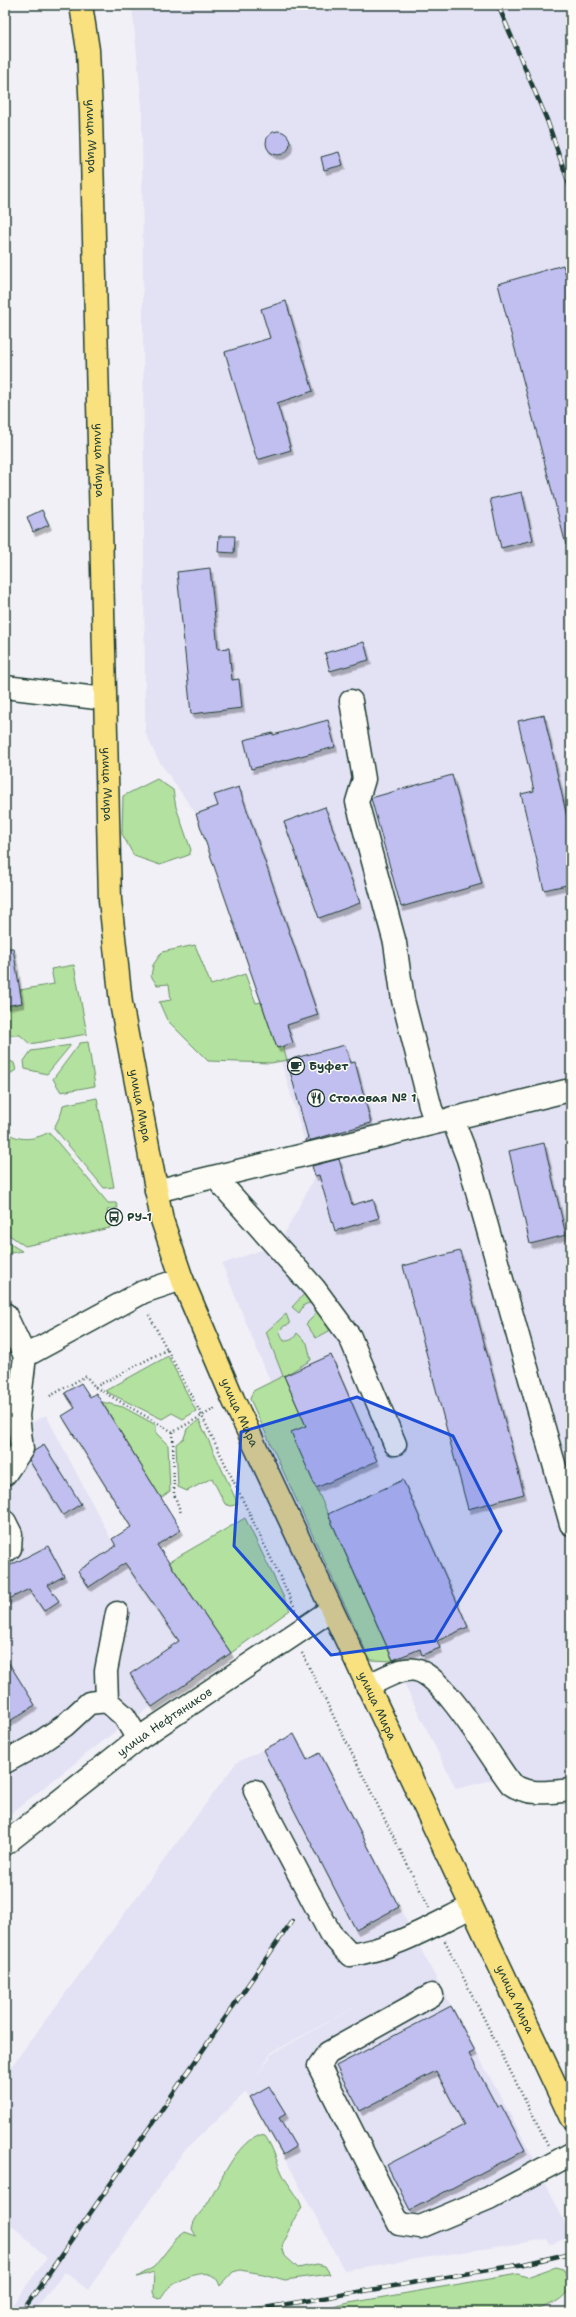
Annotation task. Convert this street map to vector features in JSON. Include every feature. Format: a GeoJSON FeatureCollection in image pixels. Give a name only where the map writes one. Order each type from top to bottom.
{"type":"FeatureCollection","features":[{"type":"Feature","properties":{"kind":"highway","name":"улица Мира"},"geometry":{"type":"LineString","coordinates":[[81,5],[88,50],[91,113],[110,900],[121,1003],[156,1191],[170,1244],[182,1279],[232,1399],[571,2118]]}},
{"type":"Feature","properties":{"kind":"street"},"geometry":{"type":"LineString","coordinates":[[5,687],[105,699]]}},
{"type":"Feature","properties":{"kind":"street"},"geometry":{"type":"LineString","coordinates":[[351,701],[364,780],[357,802],[395,944],[403,1000],[431,1109],[445,1120],[468,1159],[562,1497],[571,1524]]}},
{"type":"Feature","properties":{"kind":"street"},"geometry":{"type":"LineString","coordinates":[[156,1191],[566,1091]]}},
{"type":"Feature","properties":{"kind":"street"},"geometry":{"type":"LineString","coordinates":[[215,1177],[314,1288],[340,1322],[350,1337],[395,1444]]}},
{"type":"Feature","properties":{"kind":"street"},"geometry":{"type":"LineString","coordinates":[[25,1356],[143,1292],[182,1279]]}},
{"type":"Feature","properties":{"kind":"street"},"geometry":{"type":"LineString","coordinates":[[5,1474],[22,1449],[18,1416],[25,1356],[7,1327]]}},
{"type":"Feature","properties":{"kind":"street"},"geometry":{"type":"LineString","coordinates":[[5,1522],[11,1534],[10,1548],[5,1552]]}},
{"type":"Feature","properties":{"kind":"street","name":"улица Нефтяников"},"geometry":{"type":"LineString","coordinates":[[5,1844],[138,1739],[331,1610]]}},
{"type":"Feature","properties":{"kind":"street"},"geometry":{"type":"LineString","coordinates":[[118,1613],[106,1671],[107,1701],[124,1716],[138,1739]]}},
{"type":"Feature","properties":{"kind":"street"},"geometry":{"type":"LineString","coordinates":[[367,1686],[407,1670],[424,1673],[473,1726],[511,1784],[519,1790],[529,1792],[542,1793],[571,1790]]}},
{"type":"Feature","properties":{"kind":"street"},"geometry":{"type":"LineString","coordinates":[[5,1762],[36,1745],[58,1730],[89,1703],[107,1701]]}},
{"type":"Feature","properties":{"kind":"street"},"geometry":{"type":"LineString","coordinates":[[255,1791],[330,1933],[350,1955],[374,1952],[471,1907]]}},
{"type":"Feature","properties":{"kind":"street"},"geometry":{"type":"LineString","coordinates":[[432,1995],[328,2053],[319,2066],[399,2224],[420,2227],[489,2198],[564,2158]]}},
{"type":"Feature","properties":{"kind":"path"},"geometry":{"type":"LineString","coordinates":[[149,1315],[202,1416],[304,1627],[302,1653],[436,1924],[564,2158]]}},
{"type":"Feature","properties":{"kind":"path"},"geometry":{"type":"LineString","coordinates":[[95,1387],[168,1349]]}},
{"type":"Feature","properties":{"kind":"path"},"geometry":{"type":"LineString","coordinates":[[50,1396],[86,1376],[95,1387],[173,1432]]}},
{"type":"Feature","properties":{"kind":"path"},"geometry":{"type":"LineString","coordinates":[[173,1432],[232,1399]]}},
{"type":"Feature","properties":{"kind":"path"},"geometry":{"type":"LineString","coordinates":[[173,1432],[174,1494],[181,1513]]}},
{"type":"Feature","properties":{"kind":"highlighted area"},"geometry":{"type":"Polygon","coordinates":[[[357,1397],[453,1436],[501,1531],[435,1641],[331,1655],[234,1546],[241,1432],[357,1397]]]}},
{"type":"Feature","properties":{"kind":"shaded area"},"geometry":{"type":"Polygon","coordinates":[[[132,5],[571,5],[571,1797],[508,1799],[496,1779],[456,1789],[393,1661],[291,1432],[222,1264],[279,1244],[315,1176],[277,1048],[196,814],[157,758],[145,732],[142,106],[132,5]]]}},
{"type":"Feature","properties":{"kind":"shaded area"},"geometry":{"type":"Polygon","coordinates":[[[46,1415],[111,1539],[127,1565],[157,1545],[231,1653],[121,1727],[5,1818],[5,1437],[46,1415]]]}},
{"type":"Feature","properties":{"kind":"shaded area"},"geometry":{"type":"Polygon","coordinates":[[[294,1734],[307,1759],[320,1753],[429,1965],[530,2151],[566,2225],[568,2237],[550,2245],[547,2239],[344,2270],[283,2155],[246,2092],[183,2152],[88,2290],[65,2272],[33,2312],[7,2312],[47,2258],[5,2219],[5,2075],[236,1763],[294,1734]],[[364,2002],[271,2053],[257,2076],[272,2054],[364,2002]]]}},
{"type":"Feature","properties":{"kind":"green space"},"geometry":{"type":"Polygon","coordinates":[[[157,779],[173,790],[176,807],[191,850],[189,855],[160,865],[134,856],[122,834],[123,796],[157,779]]]}},
{"type":"Feature","properties":{"kind":"green space"},"geometry":{"type":"Polygon","coordinates":[[[195,945],[211,985],[245,974],[256,1003],[261,1002],[277,1048],[283,1046],[287,1060],[271,1063],[208,1061],[167,1020],[159,1002],[171,1000],[169,984],[157,985],[151,976],[153,965],[162,952],[195,945]]]}},
{"type":"Feature","properties":{"kind":"green space"},"geometry":{"type":"Polygon","coordinates":[[[74,965],[87,1034],[30,1044],[20,1035],[11,1035],[5,1040],[5,1006],[22,1003],[20,990],[54,984],[51,969],[74,965]]]}},
{"type":"Feature","properties":{"kind":"green space"},"geometry":{"type":"Polygon","coordinates":[[[88,1042],[95,1086],[61,1092],[53,1079],[80,1043],[88,1042]]]}},
{"type":"Feature","properties":{"kind":"green space"},"geometry":{"type":"Polygon","coordinates":[[[71,1045],[47,1074],[25,1069],[24,1061],[31,1051],[71,1045]]]}},
{"type":"Feature","properties":{"kind":"green space"},"geometry":{"type":"Polygon","coordinates":[[[5,1058],[14,1063],[16,1070],[5,1077],[5,1058]]]}},
{"type":"Feature","properties":{"kind":"green space"},"geometry":{"type":"Polygon","coordinates":[[[97,1098],[114,1187],[104,1188],[54,1128],[61,1114],[63,1105],[97,1098]]]}},
{"type":"Feature","properties":{"kind":"green space"},"geometry":{"type":"Polygon","coordinates":[[[5,1131],[15,1137],[27,1139],[38,1137],[49,1132],[108,1203],[116,1203],[118,1208],[107,1210],[110,1228],[25,1246],[5,1232],[5,1131]]]}},
{"type":"Feature","properties":{"kind":"green space"},"geometry":{"type":"Polygon","coordinates":[[[5,1241],[22,1251],[5,1254],[5,1241]]]}},
{"type":"Feature","properties":{"kind":"green space"},"geometry":{"type":"Polygon","coordinates":[[[307,1291],[331,1322],[329,1331],[316,1338],[306,1324],[315,1315],[313,1305],[309,1303],[304,1305],[299,1313],[292,1307],[307,1291]]]}},
{"type":"Feature","properties":{"kind":"green space"},"geometry":{"type":"Polygon","coordinates":[[[286,1314],[290,1324],[284,1326],[279,1331],[284,1341],[289,1341],[295,1337],[297,1333],[307,1343],[311,1360],[284,1376],[306,1426],[292,1433],[393,1661],[370,1660],[250,1399],[253,1391],[283,1376],[266,1332],[286,1314]]]}},
{"type":"Feature","properties":{"kind":"green space"},"geometry":{"type":"Polygon","coordinates":[[[168,1356],[196,1411],[183,1419],[172,1413],[162,1419],[105,1391],[168,1356]]]}},
{"type":"Feature","properties":{"kind":"green space"},"geometry":{"type":"Polygon","coordinates":[[[102,1402],[123,1407],[156,1425],[156,1433],[168,1445],[170,1491],[161,1498],[102,1402]]]}},
{"type":"Feature","properties":{"kind":"green space"},"geometry":{"type":"Polygon","coordinates":[[[199,1420],[238,1504],[231,1506],[225,1504],[212,1478],[187,1491],[178,1487],[176,1444],[184,1438],[187,1429],[199,1420]]]}},
{"type":"Feature","properties":{"kind":"green space"},"geometry":{"type":"Polygon","coordinates":[[[245,1518],[290,1610],[231,1653],[169,1562],[245,1518]]]}},
{"type":"Feature","properties":{"kind":"green space"},"geometry":{"type":"Polygon","coordinates":[[[258,2135],[265,2136],[268,2140],[282,2173],[298,2198],[302,2208],[292,2222],[290,2230],[282,2246],[285,2256],[298,2268],[317,2264],[325,2266],[330,2274],[285,2280],[240,2270],[233,2272],[220,2286],[216,2279],[211,2275],[198,2274],[176,2283],[166,2291],[160,2299],[155,2297],[153,2292],[154,2272],[137,2277],[154,2267],[176,2239],[185,2232],[196,2236],[192,2229],[193,2225],[197,2217],[207,2205],[224,2173],[242,2147],[258,2135]]]}},
{"type":"Feature","properties":{"kind":"green space"},"geometry":{"type":"Polygon","coordinates":[[[555,2267],[563,2269],[569,2282],[569,2290],[556,2302],[529,2312],[313,2312],[349,2303],[518,2274],[527,2277],[555,2267]]]}},
{"type":"Feature","properties":{"kind":"building"},"geometry":{"type":"Polygon","coordinates":[[[278,131],[287,134],[290,143],[287,152],[278,155],[269,152],[266,143],[269,134],[278,131]]]}},
{"type":"Feature","properties":{"kind":"building"},"geometry":{"type":"Polygon","coordinates":[[[339,152],[343,165],[324,170],[321,157],[339,152]]]}},
{"type":"Feature","properties":{"kind":"building"},"geometry":{"type":"Polygon","coordinates":[[[563,265],[571,292],[571,544],[566,545],[498,284],[563,265]]]}},
{"type":"Feature","properties":{"kind":"building"},"geometry":{"type":"Polygon","coordinates":[[[286,301],[313,391],[277,403],[291,450],[257,460],[225,352],[270,338],[261,309],[286,301]]]}},
{"type":"Feature","properties":{"kind":"building"},"geometry":{"type":"Polygon","coordinates":[[[522,492],[533,540],[501,548],[490,499],[522,492]]]}},
{"type":"Feature","properties":{"kind":"building"},"geometry":{"type":"Polygon","coordinates":[[[42,510],[49,525],[33,532],[27,517],[42,510]]]}},
{"type":"Feature","properties":{"kind":"building"},"geometry":{"type":"Polygon","coordinates":[[[219,536],[235,536],[234,553],[218,552],[219,536]]]}},
{"type":"Feature","properties":{"kind":"building"},"geometry":{"type":"Polygon","coordinates":[[[210,568],[218,649],[229,648],[232,680],[239,679],[242,708],[191,714],[177,572],[210,568]]]}},
{"type":"Feature","properties":{"kind":"building"},"geometry":{"type":"Polygon","coordinates":[[[364,642],[369,660],[330,671],[325,653],[364,642]]]}},
{"type":"Feature","properties":{"kind":"building"},"geometry":{"type":"Polygon","coordinates":[[[544,715],[571,835],[571,884],[544,890],[521,794],[534,791],[518,721],[544,715]]]}},
{"type":"Feature","properties":{"kind":"building"},"geometry":{"type":"Polygon","coordinates":[[[328,720],[335,747],[251,769],[244,740],[273,733],[273,735],[328,720]]]}},
{"type":"Feature","properties":{"kind":"building"},"geometry":{"type":"Polygon","coordinates":[[[452,775],[482,884],[401,907],[371,798],[452,775]]]}},
{"type":"Feature","properties":{"kind":"building"},"geometry":{"type":"Polygon","coordinates":[[[239,787],[318,1015],[287,1025],[293,1043],[277,1048],[196,814],[218,806],[214,795],[239,787]]]}},
{"type":"Feature","properties":{"kind":"building"},"geometry":{"type":"Polygon","coordinates":[[[325,807],[360,903],[319,918],[284,822],[325,807]]]}},
{"type":"Feature","properties":{"kind":"building"},"geometry":{"type":"Polygon","coordinates":[[[5,948],[13,948],[22,1003],[5,1006],[5,948]]]}},
{"type":"Feature","properties":{"kind":"building"},"geometry":{"type":"Polygon","coordinates":[[[345,1045],[350,1063],[355,1062],[371,1123],[305,1142],[308,1138],[287,1060],[345,1045]]]}},
{"type":"Feature","properties":{"kind":"building"},"geometry":{"type":"Polygon","coordinates":[[[544,1143],[566,1235],[530,1244],[509,1151],[544,1143]]]}},
{"type":"Feature","properties":{"kind":"building"},"geometry":{"type":"Polygon","coordinates":[[[339,1159],[352,1205],[373,1199],[379,1218],[335,1231],[319,1175],[315,1176],[312,1166],[339,1159]]]}},
{"type":"Feature","properties":{"kind":"building"},"geometry":{"type":"Polygon","coordinates":[[[460,1251],[524,1494],[468,1509],[403,1266],[460,1251]]]}},
{"type":"Feature","properties":{"kind":"building"},"geometry":{"type":"Polygon","coordinates":[[[331,1355],[377,1461],[316,1488],[291,1432],[306,1426],[284,1376],[331,1355]]]}},
{"type":"Feature","properties":{"kind":"building"},"geometry":{"type":"Polygon","coordinates":[[[81,1383],[90,1397],[96,1393],[181,1530],[157,1545],[231,1653],[152,1707],[130,1674],[179,1641],[125,1563],[89,1587],[78,1571],[116,1546],[112,1539],[131,1527],[62,1416],[75,1408],[65,1393],[81,1383]]]}},
{"type":"Feature","properties":{"kind":"building"},"geometry":{"type":"Polygon","coordinates":[[[44,1445],[81,1504],[63,1515],[29,1460],[34,1451],[44,1445]]]}},
{"type":"Feature","properties":{"kind":"building"},"geometry":{"type":"Polygon","coordinates":[[[403,1480],[468,1627],[437,1641],[440,1648],[422,1655],[420,1649],[393,1660],[328,1514],[403,1480]]]}},
{"type":"Feature","properties":{"kind":"building"},"geometry":{"type":"Polygon","coordinates":[[[48,1546],[64,1576],[48,1585],[59,1601],[44,1611],[29,1589],[5,1601],[5,1568],[48,1546]]]}},
{"type":"Feature","properties":{"kind":"building"},"geometry":{"type":"Polygon","coordinates":[[[5,1657],[35,1705],[5,1724],[5,1657]]]}},
{"type":"Feature","properties":{"kind":"building"},"geometry":{"type":"Polygon","coordinates":[[[294,1734],[307,1760],[320,1753],[399,1907],[356,1930],[263,1750],[294,1734]]]}},
{"type":"Feature","properties":{"kind":"building"},"geometry":{"type":"Polygon","coordinates":[[[451,2006],[475,2051],[469,2054],[497,2107],[501,2105],[525,2150],[410,2210],[387,2165],[464,2125],[436,2071],[360,2111],[336,2066],[451,2006]]]}},
{"type":"Feature","properties":{"kind":"building"},"geometry":{"type":"Polygon","coordinates":[[[269,2086],[286,2114],[279,2118],[296,2147],[283,2155],[250,2097],[269,2086]]]}},
{"type":"Feature","properties":{"kind":"railway"},"geometry":{"type":"LineString","coordinates":[[498,5],[547,120],[571,190]]}},
{"type":"Feature","properties":{"kind":"railway"},"geometry":{"type":"LineString","coordinates":[[22,2312],[292,1921]]}},
{"type":"Feature","properties":{"kind":"railway"},"geometry":{"type":"LineString","coordinates":[[240,2312],[524,2264],[571,2253]]}},
{"type":"Feature","properties":{"kind":"place","name":"Буфет"},"geometry":{"type":"Point","coordinates":[296,1066]}},
{"type":"Feature","properties":{"kind":"place","name":"Столовая № 1"},"geometry":{"type":"Point","coordinates":[316,1098]}},
{"type":"Feature","properties":{"kind":"place","name":"РУ-1"},"geometry":{"type":"Point","coordinates":[114,1217]}}]}
